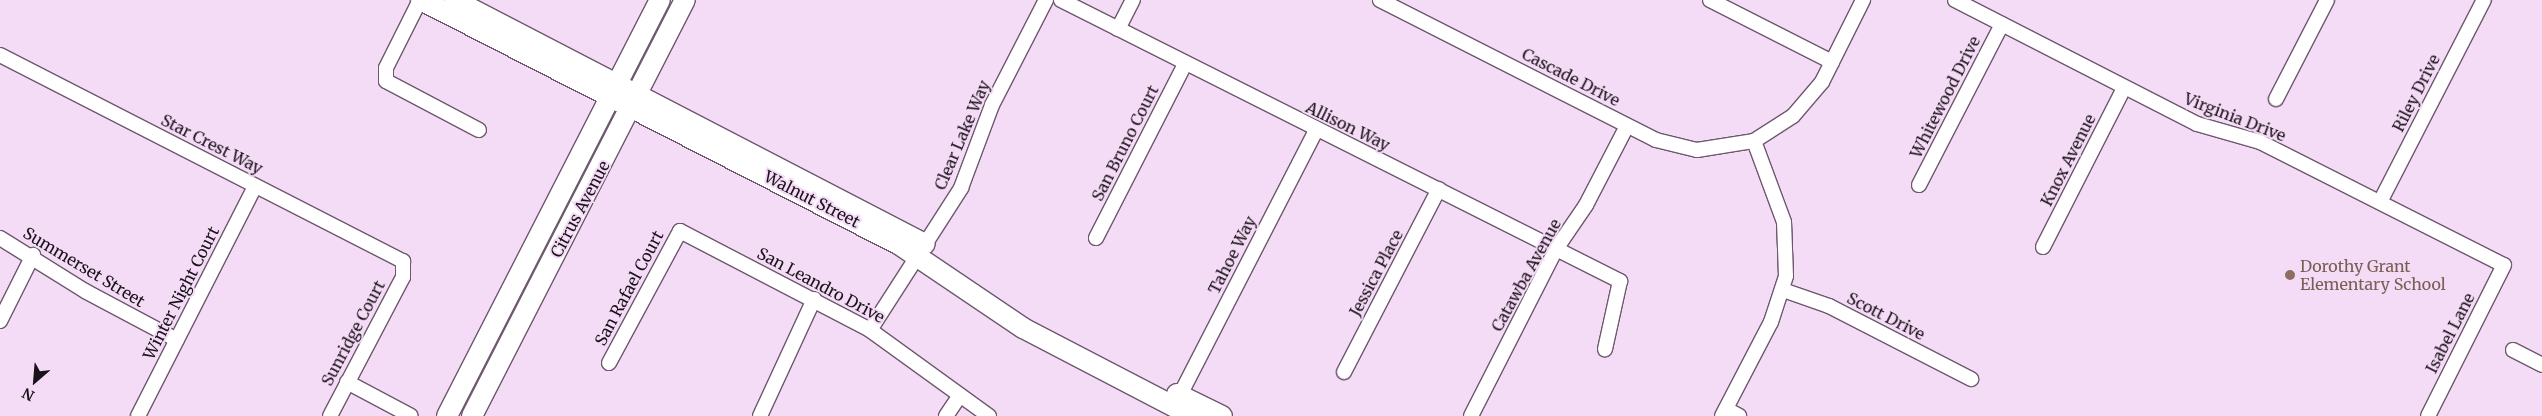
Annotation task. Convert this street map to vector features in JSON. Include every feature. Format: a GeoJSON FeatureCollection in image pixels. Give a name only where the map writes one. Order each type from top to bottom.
{"type":"FeatureCollection","features":[{"type":"Feature","properties":{"kind":"street","name":"Walnut Street"},"geometry":{"type":"LineString","coordinates":[[420,0],[614,90],[923,250],[1192,416]]}},
{"type":"Feature","properties":{"kind":"street"},"geometry":{"type":"LineString","coordinates":[[420,0],[386,68],[386,81],[479,130]]}},
{"type":"Feature","properties":{"kind":"street","name":"Walnut Street"},"geometry":{"type":"LineString","coordinates":[[454,0],[614,90]]}},
{"type":"Feature","properties":{"kind":"street","name":"Citrus Avenue"},"geometry":{"type":"LineString","coordinates":[[448,416],[660,0]]}},
{"type":"Feature","properties":{"kind":"street","name":"Citrus Avenue"},"geometry":{"type":"LineString","coordinates":[[472,416],[636,101],[685,0]]}},
{"type":"Feature","properties":{"kind":"street","name":"Clear Lake Way"},"geometry":{"type":"LineString","coordinates":[[870,330],[923,250],[972,165],[992,105],[1046,0]]}},
{"type":"Feature","properties":{"kind":"street","name":"Allison Way"},"geometry":{"type":"LineString","coordinates":[[1061,0],[1316,130],[1439,189],[1620,281],[1605,349]]}},
{"type":"Feature","properties":{"kind":"street"},"geometry":{"type":"LineString","coordinates":[[1118,29],[1133,0]]}},
{"type":"Feature","properties":{"kind":"street","name":"Cascade Drive"},"geometry":{"type":"LineString","coordinates":[[1380,0],[1395,3],[1627,126],[1686,149],[1724,149],[1754,141]]}},
{"type":"Feature","properties":{"kind":"street"},"geometry":{"type":"LineString","coordinates":[[1710,0],[1832,62]]}},
{"type":"Feature","properties":{"kind":"street"},"geometry":{"type":"LineString","coordinates":[[1739,416],[1724,413],[1783,290],[1788,247],[1784,222],[1754,141],[1805,105],[1832,62],[1863,0]]}},
{"type":"Feature","properties":{"kind":"street","name":"Virginia Drive"},"geometry":{"type":"LineString","coordinates":[[1954,0],[2197,124],[2260,142],[2504,265]]}},
{"type":"Feature","properties":{"kind":"street"},"geometry":{"type":"LineString","coordinates":[[2276,99],[2327,0]]}},
{"type":"Feature","properties":{"kind":"street","name":"Riley Drive"},"geometry":{"type":"LineString","coordinates":[[2380,202],[2484,0]]}},
{"type":"Feature","properties":{"kind":"street","name":"Whitewood Drive"},"geometry":{"type":"LineString","coordinates":[[1919,185],[2002,24]]}},
{"type":"Feature","properties":{"kind":"street","name":"Star Crest Way"},"geometry":{"type":"LineString","coordinates":[[0,55],[256,186],[389,250],[405,266]]}},
{"type":"Feature","properties":{"kind":"street","name":"San Bruno Court"},"geometry":{"type":"LineString","coordinates":[[1096,238],[1185,64]]}},
{"type":"Feature","properties":{"kind":"street","name":"Knox Avenue"},"geometry":{"type":"LineString","coordinates":[[2043,247],[2124,88]]}},
{"type":"Feature","properties":{"kind":"street","name":"Catawba Avenue"},"geometry":{"type":"LineString","coordinates":[[1471,416],[1556,249],[1586,205],[1627,126]]}},
{"type":"Feature","properties":{"kind":"street","name":"Tahoe Way"},"geometry":{"type":"LineString","coordinates":[[1174,406],[1316,130]]}},
{"type":"Feature","properties":{"kind":"street","name":"Winter Night Court"},"geometry":{"type":"LineString","coordinates":[[138,416],[256,186]]}},
{"type":"Feature","properties":{"kind":"street","name":"Jessica Place"},"geometry":{"type":"LineString","coordinates":[[1344,372],[1439,189]]}},
{"type":"Feature","properties":{"kind":"street","name":"San Leandro Drive"},"geometry":{"type":"LineString","coordinates":[[680,231],[814,299],[870,330],[989,416]]}},
{"type":"Feature","properties":{"kind":"street","name":"San Rafael Court"},"geometry":{"type":"LineString","coordinates":[[609,362],[680,231]]}},
{"type":"Feature","properties":{"kind":"street","name":"Summerset Street"},"geometry":{"type":"LineString","coordinates":[[0,238],[33,255],[86,291],[177,340]]}},
{"type":"Feature","properties":{"kind":"street"},"geometry":{"type":"LineString","coordinates":[[0,321],[33,255]]}},
{"type":"Feature","properties":{"kind":"street","name":"Isabel Lane"},"geometry":{"type":"LineString","coordinates":[[2428,416],[2504,265]]}},
{"type":"Feature","properties":{"kind":"street","name":"Sunridge Court"},"geometry":{"type":"LineString","coordinates":[[330,416],[405,266]]}},
{"type":"Feature","properties":{"kind":"street","name":"Scott Drive"},"geometry":{"type":"LineString","coordinates":[[1783,290],[1829,306],[1971,379]]}},
{"type":"Feature","properties":{"kind":"street"},"geometry":{"type":"LineString","coordinates":[[760,416],[814,299]]}},
{"type":"Feature","properties":{"kind":"street"},"geometry":{"type":"LineString","coordinates":[[2513,350],[2542,365]]}},
{"type":"Feature","properties":{"kind":"street"},"geometry":{"type":"LineString","coordinates":[[347,382],[412,416]]}},
{"type":"Feature","properties":{"kind":"street"},"geometry":{"type":"LineString","coordinates":[[946,416],[960,395]]}},
{"type":"Feature","properties":{"kind":"street","name":"Walnut Street"},"geometry":{"type":"LineString","coordinates":[[1174,406],[1222,416]]}},
{"type":"Feature","properties":{"kind":"place","name":"Dorothy Grant Elementary School"},"geometry":{"type":"Point","coordinates":[2290,275]}}]}
